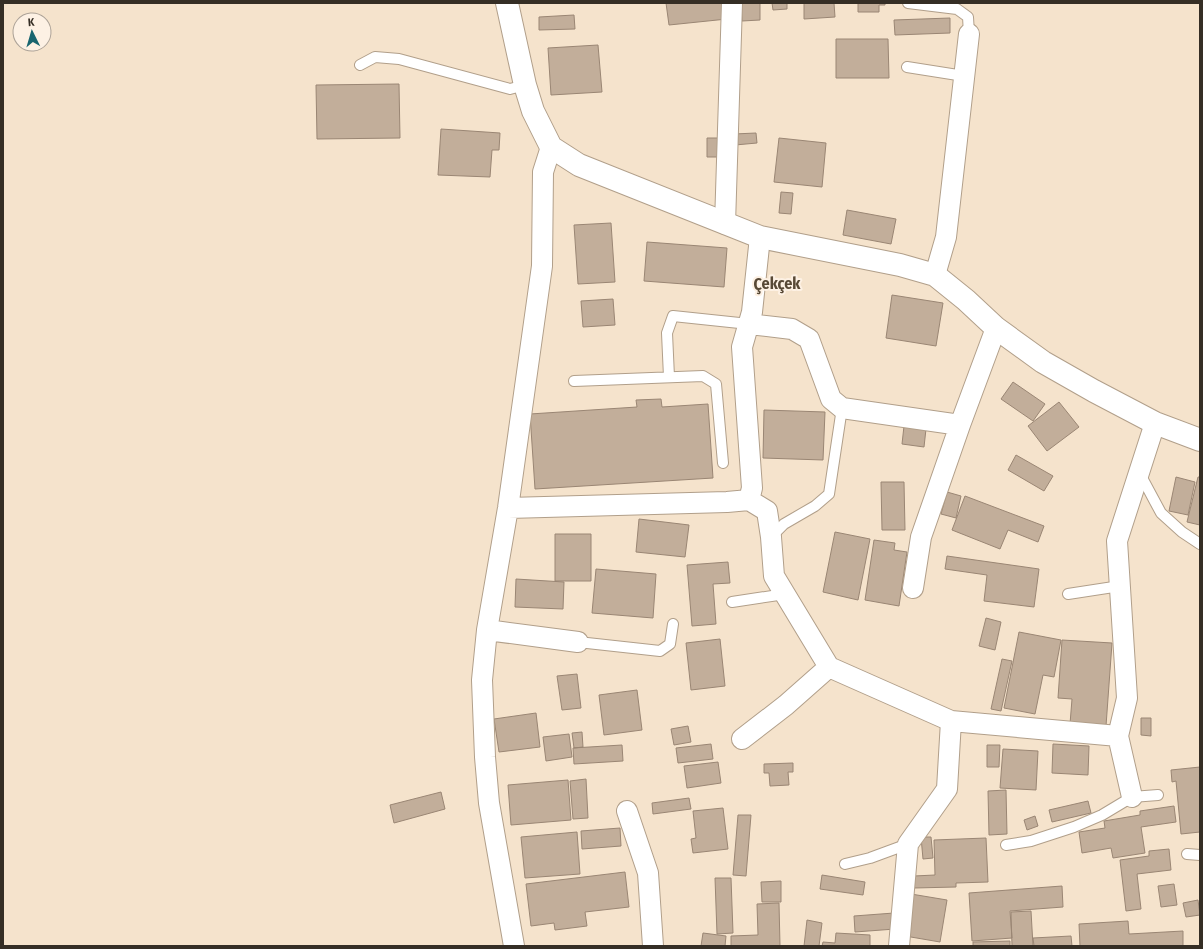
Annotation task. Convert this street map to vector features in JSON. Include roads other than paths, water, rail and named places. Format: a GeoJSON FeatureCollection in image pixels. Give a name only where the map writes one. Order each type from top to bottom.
{"type":"FeatureCollection","features":[{"type":"Feature","properties":{"kind":"street"},"geometry":{"type":"LineString","coordinates":[[507,3],[525,85],[533,111],[551,147],[579,165],[760,237],[900,265],[935,276],[966,300],[996,328],[1043,362],[1155,423],[1200,440]]}},
{"type":"Feature","properties":{"kind":"street"},"geometry":{"type":"LineString","coordinates":[[725,224],[732,3]]}},
{"type":"Feature","properties":{"kind":"street"},"geometry":{"type":"LineString","coordinates":[[935,276],[946,237],[969,34]]}},
{"type":"Feature","properties":{"kind":"street"},"geometry":{"type":"LineString","coordinates":[[514,946],[489,803],[485,765],[482,680],[487,630],[508,508],[542,266],[543,172],[551,147]]}},
{"type":"Feature","properties":{"kind":"street"},"geometry":{"type":"LineString","coordinates":[[749,500],[752,488],[742,347],[752,312],[760,237]]}},
{"type":"Feature","properties":{"kind":"street"},"geometry":{"type":"LineString","coordinates":[[749,324],[792,329],[809,339],[831,399],[842,408],[960,425]]}},
{"type":"Feature","properties":{"kind":"street"},"geometry":{"type":"LineString","coordinates":[[913,588],[921,537],[996,328]]}},
{"type":"Feature","properties":{"kind":"street"},"geometry":{"type":"LineString","coordinates":[[1132,797],[1118,736],[1128,698],[1117,541],[1155,423]]}},
{"type":"Feature","properties":{"kind":"street"},"geometry":{"type":"LineString","coordinates":[[508,508],[727,502],[749,500],[767,511],[774,576],[829,667],[950,721],[1118,736]]}},
{"type":"Feature","properties":{"kind":"street"},"geometry":{"type":"LineString","coordinates":[[487,630],[578,642]]}},
{"type":"Feature","properties":{"kind":"street"},"geometry":{"type":"LineString","coordinates":[[742,740],[786,706],[829,667]]}},
{"type":"Feature","properties":{"kind":"street"},"geometry":{"type":"LineString","coordinates":[[899,946],[908,844],[947,789],[950,721]]}},
{"type":"Feature","properties":{"kind":"street"},"geometry":{"type":"LineString","coordinates":[[627,811],[648,873],[653,946]]}},
{"type":"Feature","properties":{"kind":"lane"},"geometry":{"type":"LineString","coordinates":[[908,4],[957,9],[968,18],[969,34]]}},
{"type":"Feature","properties":{"kind":"lane"},"geometry":{"type":"LineString","coordinates":[[360,65],[375,56],[399,59],[510,89],[525,85]]}},
{"type":"Feature","properties":{"kind":"lane"},"geometry":{"type":"LineString","coordinates":[[907,67],[964,76]]}},
{"type":"Feature","properties":{"kind":"lane"},"geometry":{"type":"LineString","coordinates":[[669,377],[667,333],[674,316],[749,324]]}},
{"type":"Feature","properties":{"kind":"lane"},"geometry":{"type":"LineString","coordinates":[[574,381],[703,376],[716,384],[723,463]]}},
{"type":"Feature","properties":{"kind":"lane"},"geometry":{"type":"LineString","coordinates":[[771,538],[784,524],[814,506],[828,494],[842,408]]}},
{"type":"Feature","properties":{"kind":"lane"},"geometry":{"type":"LineString","coordinates":[[1139,472],[1161,514],[1182,532],[1200,544]]}},
{"type":"Feature","properties":{"kind":"lane"},"geometry":{"type":"LineString","coordinates":[[1068,594],[1120,586]]}},
{"type":"Feature","properties":{"kind":"lane"},"geometry":{"type":"LineString","coordinates":[[732,602],[784,594]]}},
{"type":"Feature","properties":{"kind":"lane"},"geometry":{"type":"LineString","coordinates":[[578,642],[660,651],[670,644],[673,624]]}},
{"type":"Feature","properties":{"kind":"lane"},"geometry":{"type":"LineString","coordinates":[[1006,845],[1031,841],[1074,827],[1102,815],[1132,797],[1158,795]]}},
{"type":"Feature","properties":{"kind":"lane"},"geometry":{"type":"LineString","coordinates":[[845,864],[870,858],[908,844]]}},
{"type":"Feature","properties":{"kind":"lane"},"geometry":{"type":"LineString","coordinates":[[1187,854],[1200,855]]}},
{"type":"Feature","properties":{"kind":"district","name":"Çekçek"},"geometry":{"type":"Point","coordinates":[777,283]}}]}
